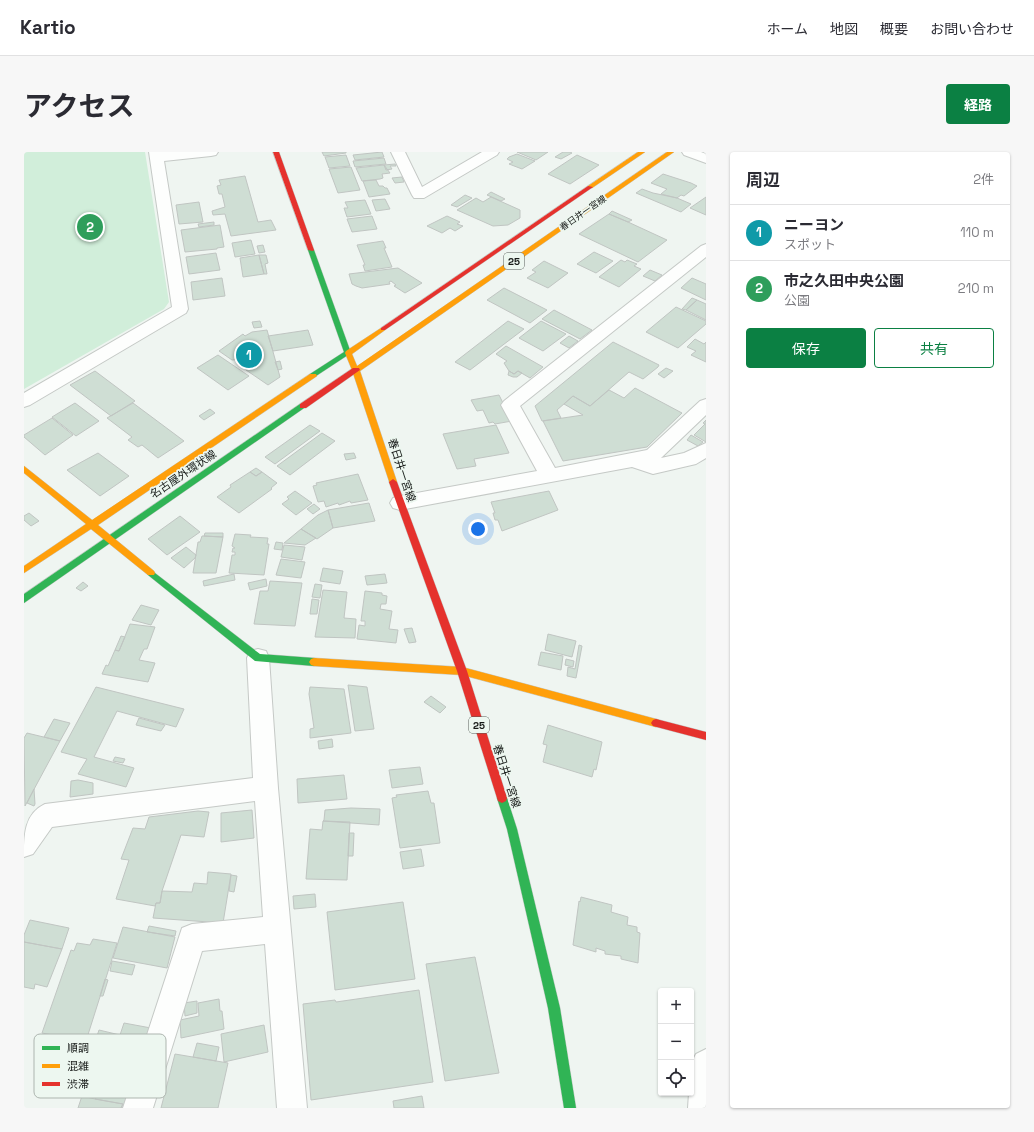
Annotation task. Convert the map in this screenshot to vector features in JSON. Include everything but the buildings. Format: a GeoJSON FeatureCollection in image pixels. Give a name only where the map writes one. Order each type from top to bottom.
{"type":"FeatureCollection","features":[{"type":"Feature","properties":{"kind":"main road"},"geometry":{"type":"LineString","coordinates":[[276,152],[348,353]]}},
{"type":"Feature","properties":{"kind":"main road","name":"春日井一宮線"},"geometry":{"type":"LineString","coordinates":[[570,1108],[554,1008],[512,829],[462,671],[400,503],[356,370],[348,353],[642,152]]}},
{"type":"Feature","properties":{"kind":"main road","name":"春日井一宮線"},"geometry":{"type":"LineString","coordinates":[[356,370],[671,152]]}},
{"type":"Feature","properties":{"kind":"main road","name":"名古屋外環状線"},"geometry":{"type":"LineString","coordinates":[[24,570],[348,353]]}},
{"type":"Feature","properties":{"kind":"main road","name":"名古屋外環状線"},"geometry":{"type":"LineString","coordinates":[[24,599],[356,370]]}},
{"type":"Feature","properties":{"kind":"main road"},"geometry":{"type":"LineString","coordinates":[[24,469],[108,540],[258,658],[462,671],[706,736]]}},
{"type":"Feature","properties":{"kind":"street"},"geometry":{"type":"LineString","coordinates":[[24,401],[180,309],[156,155],[211,152]]}},
{"type":"Feature","properties":{"kind":"street"},"geometry":{"type":"LineString","coordinates":[[398,152],[419,196],[492,152]]}},
{"type":"Feature","properties":{"kind":"street"},"geometry":{"type":"LineString","coordinates":[[689,152],[706,159]]}},
{"type":"Feature","properties":{"kind":"street"},"geometry":{"type":"LineString","coordinates":[[550,476],[510,405],[706,249]]}},
{"type":"Feature","properties":{"kind":"street"},"geometry":{"type":"LineString","coordinates":[[400,503],[550,476],[653,455],[706,405]]}},
{"type":"Feature","properties":{"kind":"street"},"geometry":{"type":"LineString","coordinates":[[633,460],[653,467],[690,459],[706,450]]}},
{"type":"Feature","properties":{"kind":"street"},"geometry":{"type":"LineString","coordinates":[[258,658],[266,788],[292,1108]]}},
{"type":"Feature","properties":{"kind":"street"},"geometry":{"type":"LineString","coordinates":[[24,844],[45,816],[266,788]]}},
{"type":"Feature","properties":{"kind":"street"},"geometry":{"type":"LineString","coordinates":[[162,1034],[192,938],[278,928]]}},
{"type":"Feature","properties":{"kind":"street"},"geometry":{"type":"LineString","coordinates":[[703,1108],[706,1064]]}},
{"type":"Feature","properties":{"kind":"street"},"geometry":{"type":"LineString","coordinates":[[138,1108],[141,1098]]}},
{"type":"Feature","properties":{"kind":"green space"},"geometry":{"type":"Polygon","coordinates":[[[24,152],[145,152],[169,302],[164,309],[24,389],[24,152]]]}},
{"type":"Feature","properties":{"kind":"traffic: fast"},"geometry":{"type":"LineString","coordinates":[[311,250],[348,353],[313,376]]}},
{"type":"Feature","properties":{"kind":"traffic: fast"},"geometry":{"type":"LineString","coordinates":[[24,599],[303,406]]}},
{"type":"Feature","properties":{"kind":"traffic: fast"},"geometry":{"type":"LineString","coordinates":[[151,573],[258,658],[314,662]]}},
{"type":"Feature","properties":{"kind":"traffic: fast"},"geometry":{"type":"LineString","coordinates":[[502,798],[512,829],[554,1008],[570,1108]]}},
{"type":"Feature","properties":{"kind":"traffic: slow"},"geometry":{"type":"LineString","coordinates":[[590,187],[642,152]]}},
{"type":"Feature","properties":{"kind":"traffic: slow"},"geometry":{"type":"LineString","coordinates":[[356,370],[671,152]]}},
{"type":"Feature","properties":{"kind":"traffic: slow"},"geometry":{"type":"LineString","coordinates":[[383,329],[348,353],[356,370],[393,482]]}},
{"type":"Feature","properties":{"kind":"traffic: slow"},"geometry":{"type":"LineString","coordinates":[[24,570],[313,376]]}},
{"type":"Feature","properties":{"kind":"traffic: slow"},"geometry":{"type":"LineString","coordinates":[[24,469],[151,573]]}},
{"type":"Feature","properties":{"kind":"traffic: slow"},"geometry":{"type":"LineString","coordinates":[[314,662],[462,671],[656,723]]}},
{"type":"Feature","properties":{"kind":"traffic: jam"},"geometry":{"type":"LineString","coordinates":[[276,152],[311,250]]}},
{"type":"Feature","properties":{"kind":"traffic: jam"},"geometry":{"type":"LineString","coordinates":[[383,329],[590,187]]}},
{"type":"Feature","properties":{"kind":"traffic: jam"},"geometry":{"type":"LineString","coordinates":[[303,406],[356,370]]}},
{"type":"Feature","properties":{"kind":"traffic: jam"},"geometry":{"type":"LineString","coordinates":[[393,482],[462,671],[502,798]]}},
{"type":"Feature","properties":{"kind":"traffic: jam"},"geometry":{"type":"LineString","coordinates":[[656,723],[706,736]]}},
{"type":"Feature","properties":{"kind":"place","name":"市之久田中央公園"},"geometry":{"type":"Point","coordinates":[90,227]}},
{"type":"Feature","properties":{"kind":"place","name":"ニーヨン"},"geometry":{"type":"Point","coordinates":[249,355]}}]}
